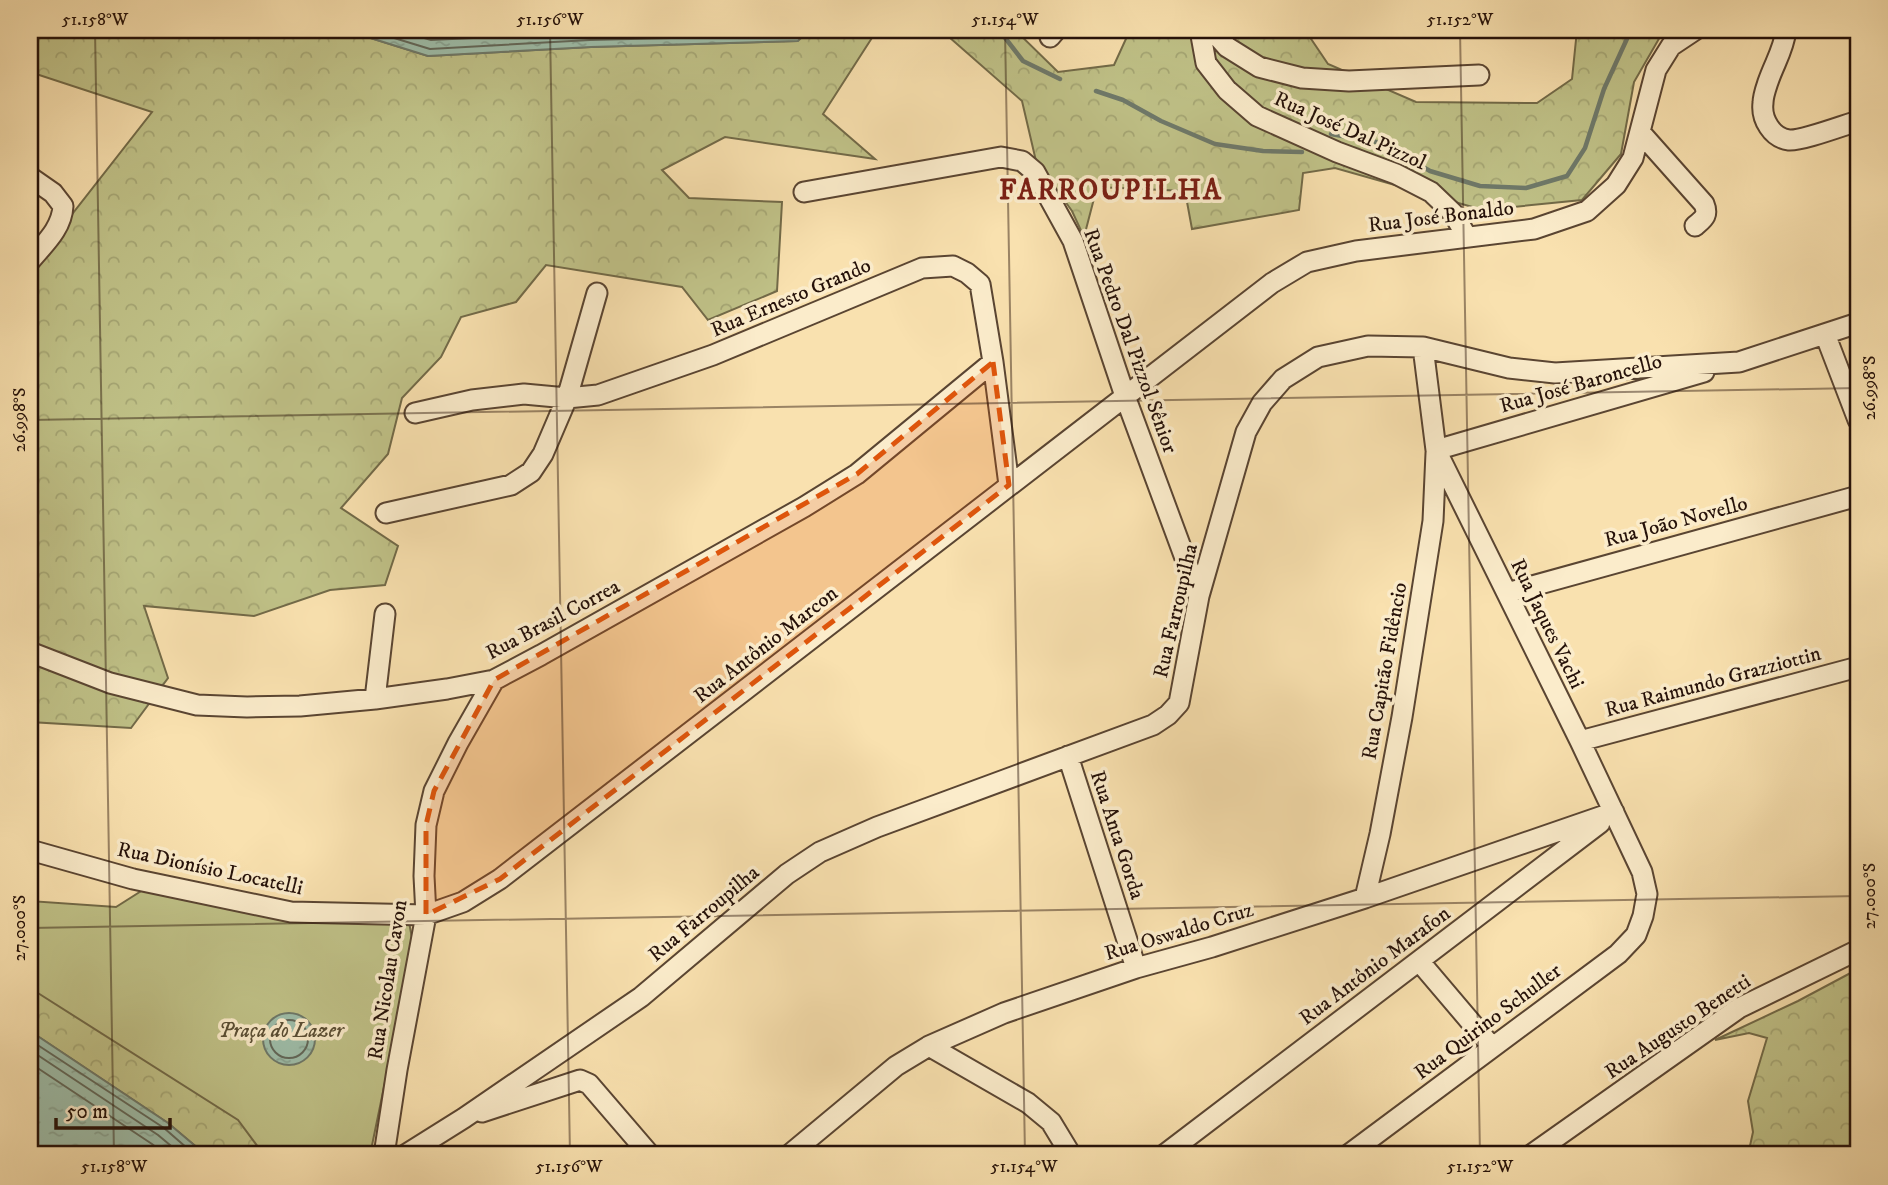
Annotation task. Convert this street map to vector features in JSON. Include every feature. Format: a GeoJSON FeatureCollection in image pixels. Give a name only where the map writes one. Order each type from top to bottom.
{"type":"FeatureCollection","features":[{"type":"Feature","properties":{"kind":"street","name":"Rua José Dal Pizzol"},"geometry":{"type":"LineString","coordinates":[[1200,30],[1206,63],[1227,90],[1257,116],[1337,152],[1396,174],[1431,192],[1453,213],[1467,237]]}},
{"type":"Feature","properties":{"kind":"street"},"geometry":{"type":"LineString","coordinates":[[1212,30],[1227,47],[1259,67],[1302,78],[1349,80],[1479,75]]}},
{"type":"Feature","properties":{"kind":"street","name":"Rua José Bonaldo"},"geometry":{"type":"LineString","coordinates":[[1125,396],[1272,283],[1307,262],[1356,251],[1534,229],[1587,211],[1616,185],[1633,158],[1656,70],[1671,47],[1695,30]]}},
{"type":"Feature","properties":{"kind":"street"},"geometry":{"type":"LineString","coordinates":[[1786,30],[1785,43],[1768,80],[1762,105],[1767,125],[1776,134],[1790,140],[1858,121]]}},
{"type":"Feature","properties":{"kind":"street"},"geometry":{"type":"LineString","coordinates":[[1640,132],[1704,204],[1706,217],[1695,226]]}},
{"type":"Feature","properties":{"kind":"street","name":"Rua Pedro Dal Pizzol Sênior"},"geometry":{"type":"LineString","coordinates":[[804,192],[1001,157],[1022,162],[1035,172],[1073,241],[1125,396],[1199,596]]}},
{"type":"Feature","properties":{"kind":"street"},"geometry":{"type":"LineString","coordinates":[[30,177],[53,193],[64,206],[57,228],[30,261]]}},
{"type":"Feature","properties":{"kind":"street","name":"Rua Ernesto Grando"},"geometry":{"type":"LineString","coordinates":[[415,413],[472,400],[524,394],[567,398],[598,395],[713,355],[922,268],[953,266],[980,284],[1009,485]]}},
{"type":"Feature","properties":{"kind":"street"},"geometry":{"type":"LineString","coordinates":[[387,513],[511,485],[531,472],[543,454],[567,398],[597,293]]}},
{"type":"Feature","properties":{"kind":"street","name":"Rua Farroupilha"},"geometry":{"type":"LineString","coordinates":[[405,1155],[421,1149],[641,996],[787,874],[820,852],[877,827],[1153,725],[1168,715],[1179,703],[1199,596],[1245,432],[1262,403],[1283,379],[1318,357],[1368,346],[1423,347],[1509,368],[1555,373],[1739,362],[1858,323]]}},
{"type":"Feature","properties":{"kind":"street"},"geometry":{"type":"LineString","coordinates":[[1825,334],[1858,421]]}},
{"type":"Feature","properties":{"kind":"street","name":"Rua Jaques Vachi"},"geometry":{"type":"LineString","coordinates":[[1423,347],[1436,450],[1642,872],[1647,894],[1643,916]]}},
{"type":"Feature","properties":{"kind":"street","name":"Rua Brasil Correa"},"geometry":{"type":"LineString","coordinates":[[30,652],[110,683],[197,705],[247,708],[299,706],[375,699],[494,680],[804,508],[857,474],[993,362]]}},
{"type":"Feature","properties":{"kind":"street","name":"Rua José Baroncello"},"geometry":{"type":"LineString","coordinates":[[1436,450],[1739,362]]}},
{"type":"Feature","properties":{"kind":"street","name":"Rua Antônio Marcon"},"geometry":{"type":"LineString","coordinates":[[426,915],[463,902],[500,879],[1125,396]]}},
{"type":"Feature","properties":{"kind":"street","name":"Rua Capitão Fidêncio"},"geometry":{"type":"LineString","coordinates":[[1365,898],[1397,743],[1433,521],[1436,450]]}},
{"type":"Feature","properties":{"kind":"street","name":"Rua João Novello"},"geometry":{"type":"LineString","coordinates":[[1507,593],[1858,496]]}},
{"type":"Feature","properties":{"kind":"street"},"geometry":{"type":"LineString","coordinates":[[375,699],[385,614]]}},
{"type":"Feature","properties":{"kind":"street","name":"Rua Raimundo Grazziottin"},"geometry":{"type":"LineString","coordinates":[[1580,741],[1858,667]]}},
{"type":"Feature","properties":{"kind":"street","name":"Rua Nicolau Cavon"},"geometry":{"type":"LineString","coordinates":[[384,1155],[426,915],[426,824],[434,791],[494,680]]}},
{"type":"Feature","properties":{"kind":"street","name":"Rua Anta Gorda"},"geometry":{"type":"LineString","coordinates":[[1068,756],[1136,968]]}},
{"type":"Feature","properties":{"kind":"street","name":"Rua Oswaldo Cruz"},"geometry":{"type":"LineString","coordinates":[[789,1155],[896,1066],[929,1046],[1004,1013],[1136,968],[1212,947],[1365,898],[1614,812]]}},
{"type":"Feature","properties":{"kind":"street","name":"Rua Antônio Marafon"},"geometry":{"type":"LineString","coordinates":[[1164,1155],[1614,812]]}},
{"type":"Feature","properties":{"kind":"street","name":"Rua Dionísio Locatelli"},"geometry":{"type":"LineString","coordinates":[[30,850],[133,879],[291,912],[426,915]]}},
{"type":"Feature","properties":{"kind":"street","name":"Rua Quirino Schuller"},"geometry":{"type":"LineString","coordinates":[[1348,1155],[1618,954],[1636,935],[1643,916]]}},
{"type":"Feature","properties":{"kind":"street","name":"Rua Augusto Benetti"},"geometry":{"type":"LineString","coordinates":[[1531,1155],[1739,1008],[1858,950]]}},
{"type":"Feature","properties":{"kind":"street"},"geometry":{"type":"LineString","coordinates":[[1419,961],[1492,1048]]}},
{"type":"Feature","properties":{"kind":"street"},"geometry":{"type":"LineString","coordinates":[[929,1046],[1028,1103],[1051,1122],[1071,1155]]}},
{"type":"Feature","properties":{"kind":"street"},"geometry":{"type":"LineString","coordinates":[[464,1118],[580,1080],[589,1084],[650,1155]]}},
{"type":"Feature","properties":{"kind":"street"},"geometry":{"type":"LineString","coordinates":[[388,1134],[421,1149]]}},
{"type":"Feature","properties":{"kind":"street","name":"Rua Nicolau Cavon"},"geometry":{"type":"LineString","coordinates":[[388,1134],[394,1155]]}},
{"type":"Feature","properties":{"kind":"highlighted area"},"geometry":{"type":"Polygon","coordinates":[[[993,362],[1009,485],[500,879],[426,915],[426,825],[434,791],[494,680],[857,474],[993,362]]]}},
{"type":"Feature","properties":{"kind":"green space"},"geometry":{"type":"Polygon","coordinates":[[[30,30],[345,30],[428,56],[591,47],[797,41],[810,30],[877,30],[823,114],[875,159],[725,137],[662,170],[689,198],[782,202],[777,291],[708,320],[682,287],[546,265],[516,302],[461,317],[441,357],[402,398],[388,454],[341,508],[398,546],[385,585],[330,590],[254,616],[144,606],[168,678],[131,728],[30,722],[30,268],[152,112],[30,72],[30,30]]]}},
{"type":"Feature","properties":{"kind":"green space"},"geometry":{"type":"Polygon","coordinates":[[[941,30],[1015,30],[1058,72],[1114,65],[1130,30],[1305,30],[1328,64],[1416,102],[1537,103],[1572,79],[1577,30],[1664,30],[1634,82],[1621,154],[1582,200],[1483,210],[1335,168],[1303,173],[1299,210],[1192,229],[1185,191],[1097,187],[1084,237],[1072,211],[1036,161],[1022,101],[941,30]]]}},
{"type":"Feature","properties":{"kind":"green space","name":"Praça do Lazer"},"geometry":{"type":"Polygon","coordinates":[[[146,888],[409,922],[412,938],[370,1155],[263,1155],[30,1015],[30,901],[116,907],[146,888]]]}},
{"type":"Feature","properties":{"kind":"green space"},"geometry":{"type":"Polygon","coordinates":[[[1858,969],[1858,1155],[1748,1155],[1753,1132],[1748,1101],[1767,1038],[1749,1033],[1715,1040],[1858,969]]]}},
{"type":"Feature","properties":{"kind":"green space"},"geometry":{"type":"Polygon","coordinates":[[[30,988],[238,1120],[264,1155],[206,1155],[168,1123],[30,1031],[30,988]]]}},
{"type":"Feature","properties":{"kind":"water"},"geometry":{"type":"Polygon","coordinates":[[[345,30],[809,30],[798,41],[591,47],[428,56],[345,30]]]}},
{"type":"Feature","properties":{"kind":"water"},"geometry":{"type":"Polygon","coordinates":[[[289,1013],[308,1020],[315,1039],[308,1058],[289,1065],[270,1058],[263,1039],[270,1020],[289,1013]]]}},
{"type":"Feature","properties":{"kind":"water"},"geometry":{"type":"Polygon","coordinates":[[[30,1031],[168,1123],[206,1155],[30,1155],[30,1031]]]}},
{"type":"Feature","properties":{"kind":"waterway"},"geometry":{"type":"LineString","coordinates":[[999,30],[1023,61],[1060,79]]}},
{"type":"Feature","properties":{"kind":"waterway"},"geometry":{"type":"LineString","coordinates":[[1331,134],[1382,143],[1430,171],[1480,186],[1526,188],[1567,176],[1585,148],[1604,89],[1631,30]]}},
{"type":"Feature","properties":{"kind":"waterway"},"geometry":{"type":"LineString","coordinates":[[1096,91],[1123,100],[1161,121],[1215,144],[1263,151],[1302,152]]}},
{"type":"Feature","properties":{"kind":"district","name":"FARROUPILHA"},"geometry":{"type":"Point","coordinates":[1111,190]}}]}
